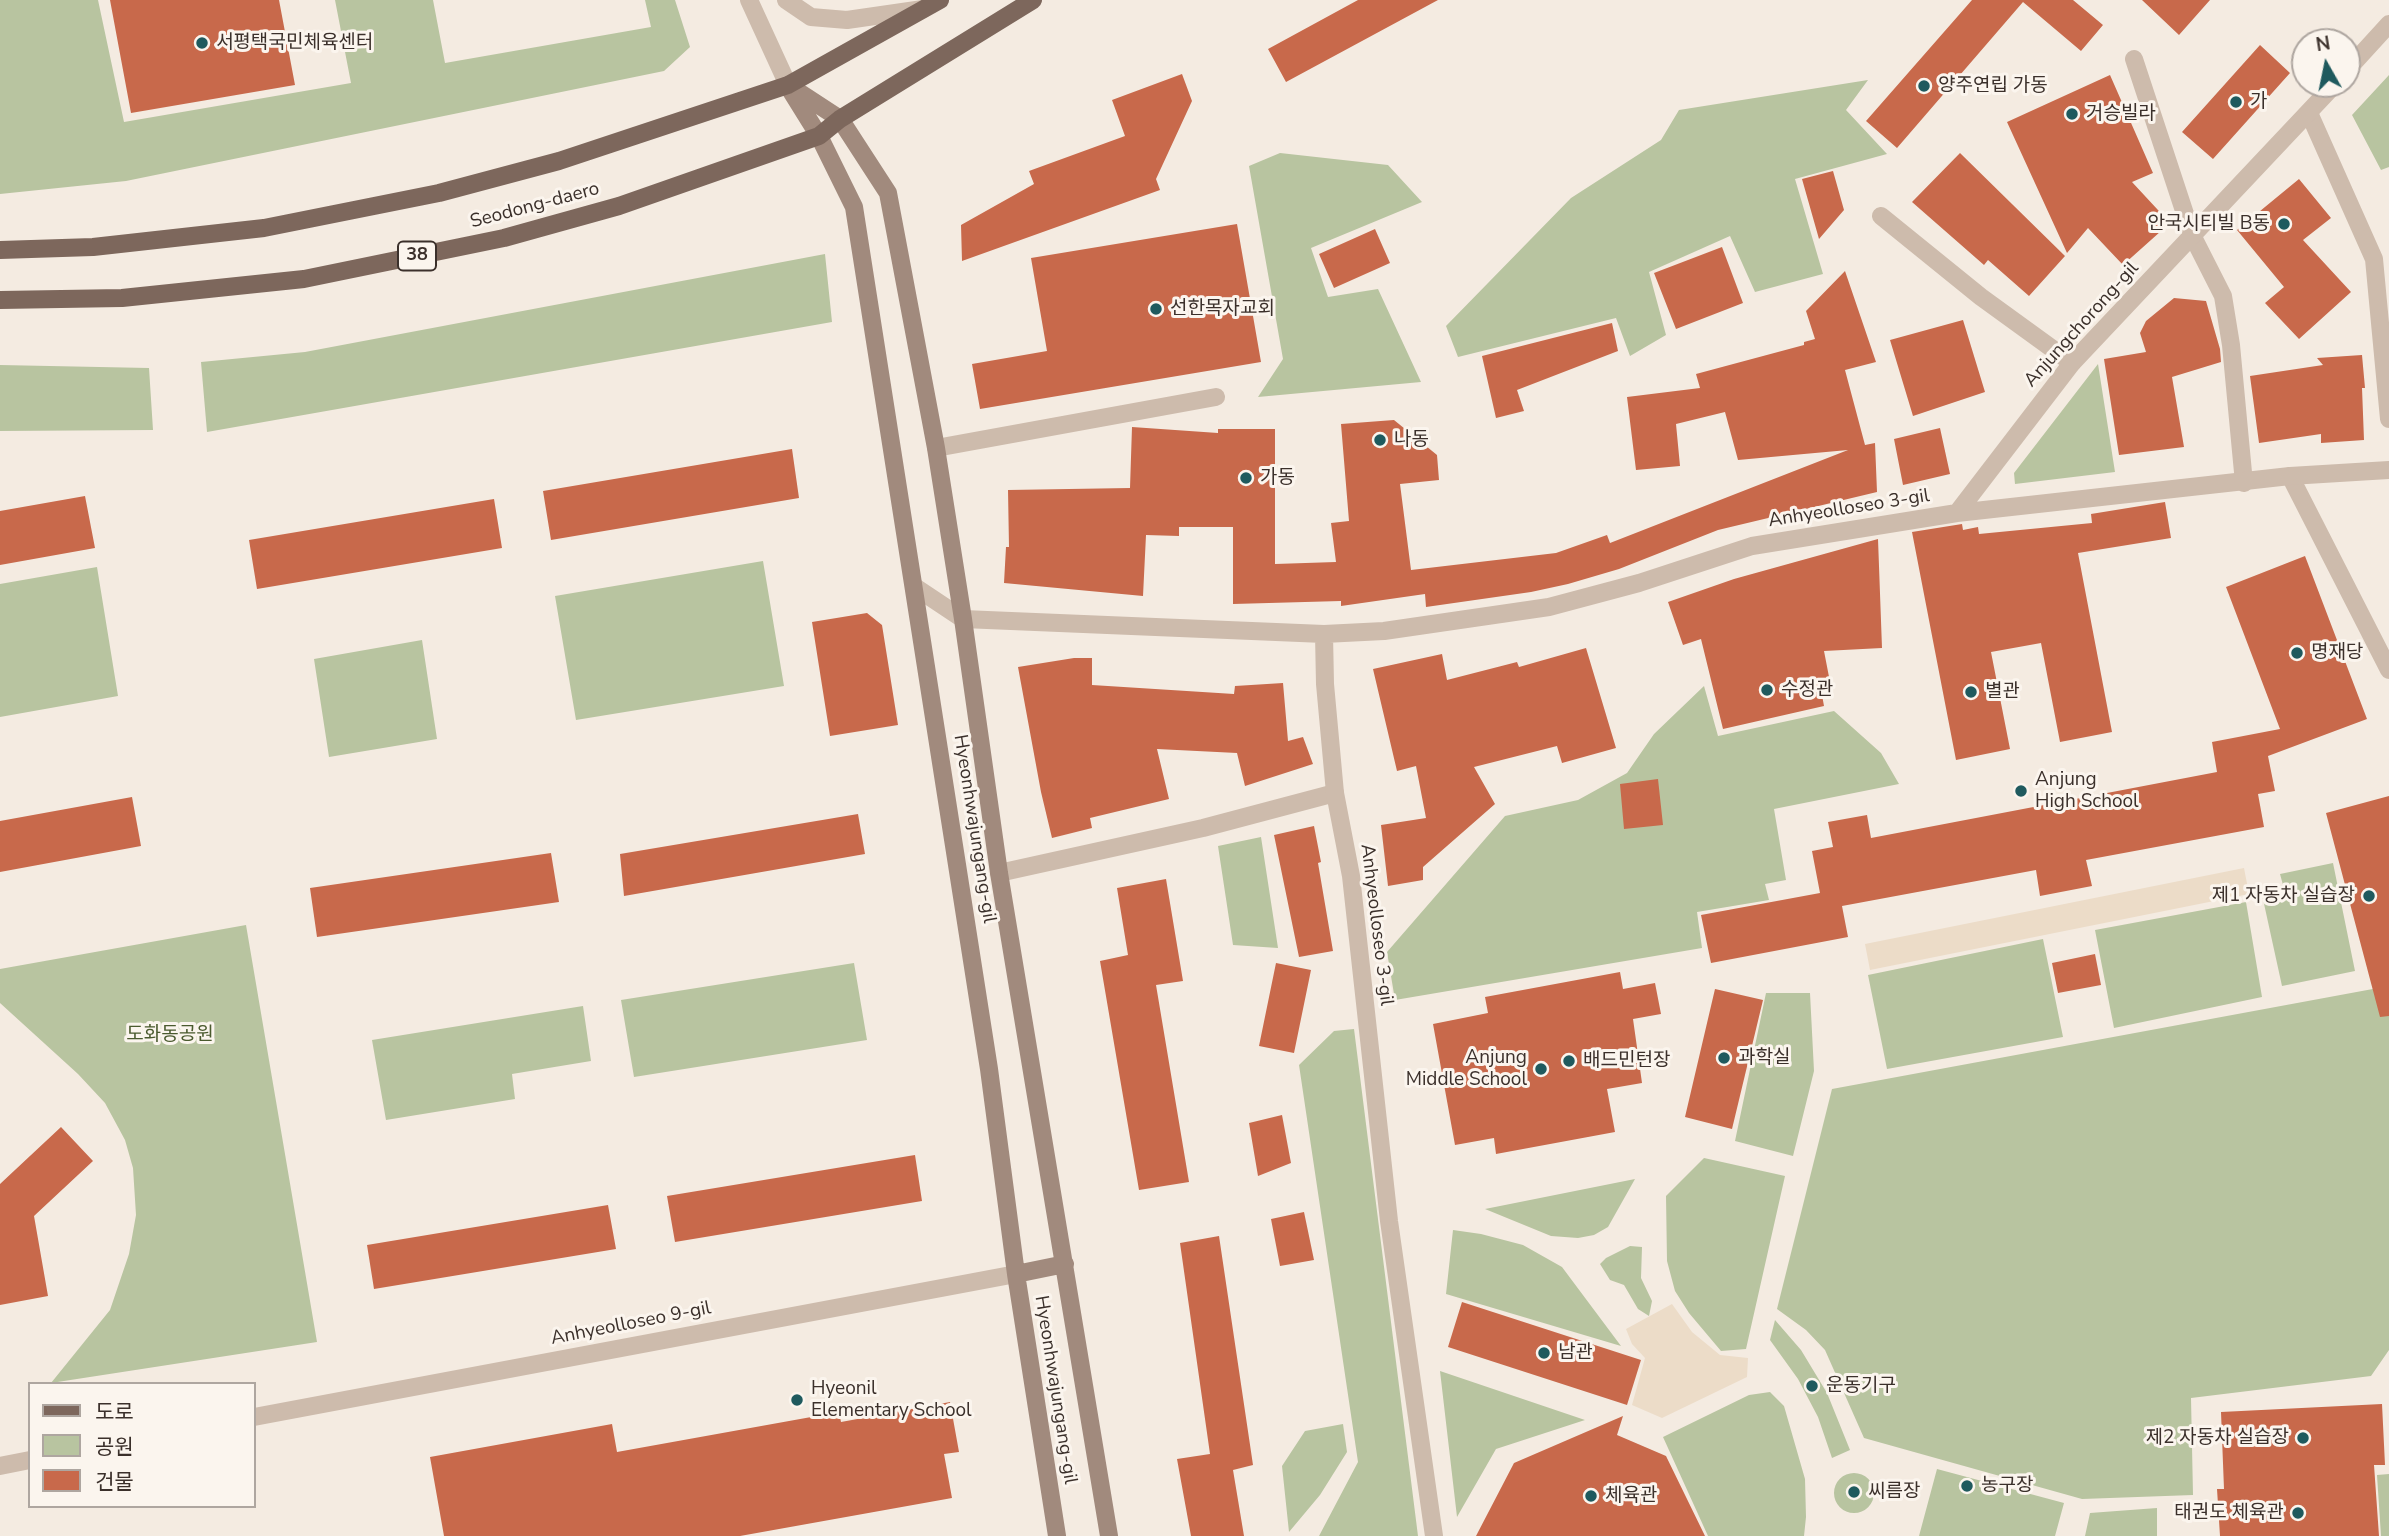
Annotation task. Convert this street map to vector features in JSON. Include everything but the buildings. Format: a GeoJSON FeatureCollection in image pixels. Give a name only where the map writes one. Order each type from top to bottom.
{"type":"FeatureCollection","features":[{"type":"Feature","properties":{"kind":"main road","name":"Seodong-daero"},"geometry":{"type":"LineString","coordinates":[[0,250],[93,247],[264,228],[439,193],[559,161],[788,85],[940,0]]}},
{"type":"Feature","properties":{"kind":"main road","name":"Seodong-daero"},"geometry":{"type":"LineString","coordinates":[[0,300],[122,298],[317,277],[504,238],[619,206],[819,136],[840,119],[1033,0]]}},
{"type":"Feature","properties":{"kind":"street"},"geometry":{"type":"LineString","coordinates":[[749,0],[788,85],[840,119],[888,193],[936,448],[964,619],[999,873],[1109,1536]]}},
{"type":"Feature","properties":{"kind":"street"},"geometry":{"type":"LineString","coordinates":[[786,0],[811,17],[846,20],[923,9]]}},
{"type":"Feature","properties":{"kind":"street"},"geometry":{"type":"LineString","coordinates":[[2361,55],[2389,24]]}},
{"type":"Feature","properties":{"kind":"street"},"geometry":{"type":"LineString","coordinates":[[2134,59],[2192,235],[2223,296],[2231,345],[2244,483]]}},
{"type":"Feature","properties":{"kind":"street","name":"Hyeonhwajungang-gil"},"geometry":{"type":"LineString","coordinates":[[788,85],[819,136],[854,207],[989,1069],[1016,1274],[1057,1536]]}},
{"type":"Feature","properties":{"kind":"street","name":"Anjungchorong-gil"},"geometry":{"type":"LineString","coordinates":[[1957,513],[2072,363],[2322,98]]}},
{"type":"Feature","properties":{"kind":"street"},"geometry":{"type":"LineString","coordinates":[[2309,113],[2374,259],[2389,419]]}},
{"type":"Feature","properties":{"kind":"street"},"geometry":{"type":"LineString","coordinates":[[1881,216],[1982,297],[2072,363]]}},
{"type":"Feature","properties":{"kind":"street"},"geometry":{"type":"LineString","coordinates":[[936,448],[1216,397]]}},
{"type":"Feature","properties":{"kind":"street","name":"Anhyeolloseo 3-gil"},"geometry":{"type":"LineString","coordinates":[[964,619],[1324,634],[1384,631],[1549,607],[1639,583],[1752,546],[1957,513],[2290,476],[2389,470]]}},
{"type":"Feature","properties":{"kind":"street"},"geometry":{"type":"LineString","coordinates":[[2290,476],[2389,670]]}},
{"type":"Feature","properties":{"kind":"street"},"geometry":{"type":"LineString","coordinates":[[915,587],[964,619]]}},
{"type":"Feature","properties":{"kind":"street","name":"Anhyeolloseo 3-gil"},"geometry":{"type":"LineString","coordinates":[[1324,634],[1325,684],[1335,793],[1351,876],[1389,1221],[1434,1536]]}},
{"type":"Feature","properties":{"kind":"street"},"geometry":{"type":"LineString","coordinates":[[999,873],[1203,828],[1335,793]]}},
{"type":"Feature","properties":{"kind":"street"},"geometry":{"type":"LineString","coordinates":[[1016,1274],[1065,1264]]}},
{"type":"Feature","properties":{"kind":"street","name":"Anhyeolloseo 9-gil"},"geometry":{"type":"LineString","coordinates":[[256,1417],[1016,1274]]}},
{"type":"Feature","properties":{"kind":"street"},"geometry":{"type":"LineString","coordinates":[[0,1466],[28,1461]]}},
{"type":"Feature","properties":{"kind":"green space"},"geometry":{"type":"Polygon","coordinates":[[[0,0],[98,0],[124,122],[351,83],[335,0],[433,0],[445,63],[651,27],[645,0],[675,0],[690,47],[664,71],[126,181],[0,194],[0,0]]]}},
{"type":"Feature","properties":{"kind":"green space"},"geometry":{"type":"Polygon","coordinates":[[[2389,75],[2389,167],[2381,170],[2352,115],[2389,75]]]}},
{"type":"Feature","properties":{"kind":"green space"},"geometry":{"type":"Polygon","coordinates":[[[1868,80],[1846,110],[1887,154],[1795,179],[1823,274],[1755,292],[1730,236],[1649,272],[1666,335],[1630,356],[1616,318],[1458,357],[1446,326],[1571,198],[1661,140],[1679,110],[1868,80]]]}},
{"type":"Feature","properties":{"kind":"green space"},"geometry":{"type":"Polygon","coordinates":[[[1280,153],[1388,165],[1422,202],[1311,248],[1328,297],[1378,289],[1421,382],[1258,397],[1283,359],[1249,166],[1280,153]]]}},
{"type":"Feature","properties":{"kind":"green space"},"geometry":{"type":"Polygon","coordinates":[[[825,254],[832,322],[207,432],[201,362],[305,352],[825,254]]]}},
{"type":"Feature","properties":{"kind":"green space"},"geometry":{"type":"Polygon","coordinates":[[[2098,364],[2115,472],[2015,484],[2014,473],[2098,364]]]}},
{"type":"Feature","properties":{"kind":"green space"},"geometry":{"type":"Polygon","coordinates":[[[0,365],[149,368],[153,430],[0,431],[0,365]]]}},
{"type":"Feature","properties":{"kind":"green space"},"geometry":{"type":"Polygon","coordinates":[[[763,561],[784,686],[576,720],[555,596],[763,561]]]}},
{"type":"Feature","properties":{"kind":"green space"},"geometry":{"type":"Polygon","coordinates":[[[97,567],[118,696],[0,717],[0,584],[97,567]]]}},
{"type":"Feature","properties":{"kind":"green space"},"geometry":{"type":"Polygon","coordinates":[[[422,640],[437,739],[329,757],[314,659],[422,640]]]}},
{"type":"Feature","properties":{"kind":"green space"},"geometry":{"type":"Polygon","coordinates":[[[1704,686],[1718,736],[1834,711],[1881,753],[1899,784],[1774,809],[1786,880],[1765,884],[1769,900],[1697,912],[1702,948],[1395,1000],[1387,952],[1505,816],[1578,800],[1627,773],[1654,734],[1704,686]]]}},
{"type":"Feature","properties":{"kind":"green space"},"geometry":{"type":"Polygon","coordinates":[[[1261,837],[1278,948],[1233,945],[1218,846],[1261,837]]]}},
{"type":"Feature","properties":{"kind":"green space"},"geometry":{"type":"Polygon","coordinates":[[[2333,863],[2355,971],[2282,986],[2261,890],[2283,885],[2280,874],[2333,863]]]}},
{"type":"Feature","properties":{"kind":"green space"},"geometry":{"type":"Polygon","coordinates":[[[2246,902],[2262,997],[2114,1028],[2095,930],[2246,902]]]}},
{"type":"Feature","properties":{"kind":"green space","name":"도화동공원"},"geometry":{"type":"Polygon","coordinates":[[[246,925],[317,1342],[52,1382],[110,1310],[129,1254],[136,1215],[133,1168],[125,1140],[105,1103],[78,1074],[0,1003],[0,969],[246,925]]]}},
{"type":"Feature","properties":{"kind":"green space"},"geometry":{"type":"Polygon","coordinates":[[[2043,939],[2063,1037],[1887,1069],[1868,975],[2043,939]]]}},
{"type":"Feature","properties":{"kind":"green space"},"geometry":{"type":"Polygon","coordinates":[[[854,963],[867,1040],[634,1077],[621,1000],[854,963]]]}},
{"type":"Feature","properties":{"kind":"green space"},"geometry":{"type":"Polygon","coordinates":[[[2389,986],[2389,1350],[2371,1376],[2191,1398],[2193,1495],[2082,1499],[1864,1438],[1825,1350],[1806,1330],[1777,1309],[1832,1089],[2389,986]]]}},
{"type":"Feature","properties":{"kind":"green space"},"geometry":{"type":"Polygon","coordinates":[[[1766,993],[1810,993],[1814,1071],[1793,1156],[1735,1141],[1766,993]]]}},
{"type":"Feature","properties":{"kind":"green space"},"geometry":{"type":"Polygon","coordinates":[[[583,1006],[591,1061],[512,1074],[515,1099],[386,1120],[372,1040],[583,1006]]]}},
{"type":"Feature","properties":{"kind":"green space"},"geometry":{"type":"Polygon","coordinates":[[[1354,1029],[1418,1536],[1319,1536],[1358,1462],[1299,1065],[1334,1031],[1354,1029]]]}},
{"type":"Feature","properties":{"kind":"green space"},"geometry":{"type":"Polygon","coordinates":[[[1704,1158],[1785,1176],[1746,1349],[1721,1351],[1689,1313],[1675,1291],[1667,1261],[1666,1196],[1704,1158]]]}},
{"type":"Feature","properties":{"kind":"green space"},"geometry":{"type":"Polygon","coordinates":[[[1635,1179],[1608,1227],[1594,1235],[1578,1238],[1551,1236],[1485,1209],[1635,1179]]]}},
{"type":"Feature","properties":{"kind":"green space"},"geometry":{"type":"Polygon","coordinates":[[[1453,1230],[1523,1245],[1562,1267],[1621,1346],[1446,1294],[1453,1230]]]}},
{"type":"Feature","properties":{"kind":"green space"},"geometry":{"type":"Polygon","coordinates":[[[1630,1246],[1642,1247],[1641,1278],[1652,1301],[1649,1316],[1638,1309],[1624,1285],[1610,1280],[1600,1264],[1630,1246]]]}},
{"type":"Feature","properties":{"kind":"green space","name":"운동기구"},"geometry":{"type":"Polygon","coordinates":[[[1775,1320],[1801,1350],[1827,1393],[1850,1450],[1832,1458],[1818,1417],[1798,1379],[1770,1340],[1775,1320]]]}},
{"type":"Feature","properties":{"kind":"green space"},"geometry":{"type":"Polygon","coordinates":[[[1440,1371],[1585,1420],[1496,1449],[1457,1517],[1440,1371]]]}},
{"type":"Feature","properties":{"kind":"green space"},"geometry":{"type":"Polygon","coordinates":[[[1770,1392],[1784,1406],[1805,1479],[1804,1536],[1708,1536],[1663,1437],[1749,1395],[1770,1392]]]}},
{"type":"Feature","properties":{"kind":"green space"},"geometry":{"type":"Polygon","coordinates":[[[1343,1424],[1347,1452],[1320,1495],[1289,1532],[1282,1466],[1305,1431],[1343,1424]]]}},
{"type":"Feature","properties":{"kind":"green space","name":"농구장"},"geometry":{"type":"Polygon","coordinates":[[[1937,1469],[2064,1503],[2055,1536],[1919,1536],[1937,1469]]]}},
{"type":"Feature","properties":{"kind":"green space","name":"씨름장"},"geometry":{"type":"Polygon","coordinates":[[[1854,1473],[1868,1479],[1874,1493],[1868,1507],[1854,1513],[1840,1507],[1834,1493],[1840,1479],[1854,1473]]]}},
{"type":"Feature","properties":{"kind":"green space"},"geometry":{"type":"Polygon","coordinates":[[[2389,1474],[2389,1536],[2381,1536],[2377,1475],[2389,1474]]]}},
{"type":"Feature","properties":{"kind":"green space"},"geometry":{"type":"Polygon","coordinates":[[[2157,1508],[2157,1536],[2085,1536],[2090,1513],[2157,1508]]]}},
{"type":"Feature","properties":{"kind":"shaded area"},"geometry":{"type":"Polygon","coordinates":[[[2244,868],[2249,894],[1870,970],[1865,944],[2244,868]]]}},
{"type":"Feature","properties":{"kind":"shaded area"},"geometry":{"type":"Polygon","coordinates":[[[1672,1304],[1692,1332],[1720,1355],[1748,1358],[1747,1377],[1662,1418],[1632,1405],[1645,1358],[1632,1344],[1626,1329],[1672,1304]]]}},
{"type":"Feature","properties":{"kind":"place","name":"서평택국민체육센터"},"geometry":{"type":"Point","coordinates":[202,43]}},
{"type":"Feature","properties":{"kind":"place","name":"양주연립 가동"},"geometry":{"type":"Point","coordinates":[1924,86]}},
{"type":"Feature","properties":{"kind":"place","name":"가"},"geometry":{"type":"Point","coordinates":[2236,102]}},
{"type":"Feature","properties":{"kind":"place","name":"거승빌라"},"geometry":{"type":"Point","coordinates":[2072,114]}},
{"type":"Feature","properties":{"kind":"place","name":"안국시티빌 B동"},"geometry":{"type":"Point","coordinates":[2284,224]}},
{"type":"Feature","properties":{"kind":"place","name":"선한목자교회"},"geometry":{"type":"Point","coordinates":[1156,309]}},
{"type":"Feature","properties":{"kind":"place","name":"나동"},"geometry":{"type":"Point","coordinates":[1380,440]}},
{"type":"Feature","properties":{"kind":"place","name":"가동"},"geometry":{"type":"Point","coordinates":[1246,478]}},
{"type":"Feature","properties":{"kind":"place","name":"명재당"},"geometry":{"type":"Point","coordinates":[2297,653]}},
{"type":"Feature","properties":{"kind":"place","name":"수정관"},"geometry":{"type":"Point","coordinates":[1767,690]}},
{"type":"Feature","properties":{"kind":"place","name":"별관"},"geometry":{"type":"Point","coordinates":[1971,692]}},
{"type":"Feature","properties":{"kind":"place","name":"Anjung High School"},"geometry":{"type":"Point","coordinates":[2021,791]}},
{"type":"Feature","properties":{"kind":"place","name":"제1 자동차 실습장"},"geometry":{"type":"Point","coordinates":[2369,896]}},
{"type":"Feature","properties":{"kind":"place","name":"과학실"},"geometry":{"type":"Point","coordinates":[1724,1058]}},
{"type":"Feature","properties":{"kind":"place","name":"배드민턴장"},"geometry":{"type":"Point","coordinates":[1569,1061]}},
{"type":"Feature","properties":{"kind":"place","name":"Anjung Middle School"},"geometry":{"type":"Point","coordinates":[1541,1069]}},
{"type":"Feature","properties":{"kind":"place","name":"남관"},"geometry":{"type":"Point","coordinates":[1544,1353]}},
{"type":"Feature","properties":{"kind":"place","name":"운동기구"},"geometry":{"type":"Point","coordinates":[1812,1386]}},
{"type":"Feature","properties":{"kind":"place","name":"Hyeonil Elementary School"},"geometry":{"type":"Point","coordinates":[797,1400]}},
{"type":"Feature","properties":{"kind":"place","name":"제2 자동차 실습장"},"geometry":{"type":"Point","coordinates":[2303,1438]}},
{"type":"Feature","properties":{"kind":"place","name":"농구장"},"geometry":{"type":"Point","coordinates":[1967,1486]}},
{"type":"Feature","properties":{"kind":"place","name":"씨름장"},"geometry":{"type":"Point","coordinates":[1854,1492]}},
{"type":"Feature","properties":{"kind":"place","name":"체육관"},"geometry":{"type":"Point","coordinates":[1591,1496]}},
{"type":"Feature","properties":{"kind":"place","name":"태권도 체육관"},"geometry":{"type":"Point","coordinates":[2298,1513]}}]}
